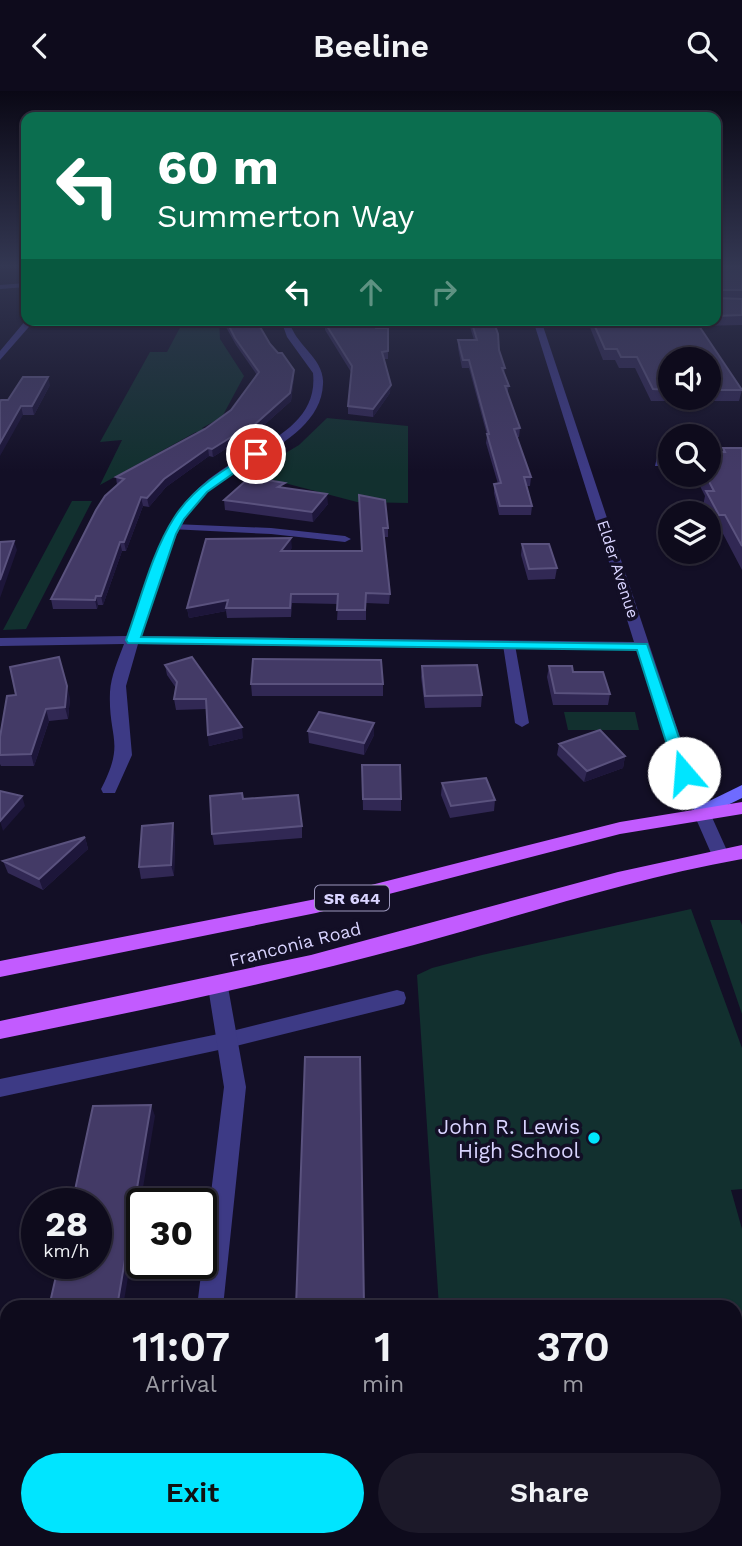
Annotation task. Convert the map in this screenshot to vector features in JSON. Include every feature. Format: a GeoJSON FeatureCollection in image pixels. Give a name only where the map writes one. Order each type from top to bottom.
{"type":"FeatureCollection","features":[{"type":"Feature","properties":{"kind":"main road","name":"Franconia Road"},"geometry":{"type":"LineString","coordinates":[[701,812],[742,791]]}},
{"type":"Feature","properties":{"kind":"main road","name":"Franconia Road"},"geometry":{"type":"LineString","coordinates":[[0,969],[199,933],[298,911],[628,826],[701,812],[742,808]]}},
{"type":"Feature","properties":{"kind":"main road","name":"Franconia Road"},"geometry":{"type":"LineString","coordinates":[[0,1030],[218,987],[330,960],[657,869],[742,852]]}},
{"type":"Feature","properties":{"kind":"main road","name":"Franconia Road"},"geometry":{"type":"LineString","coordinates":[[720,855],[742,858]]}},
{"type":"Feature","properties":{"kind":"street"},"geometry":{"type":"LineString","coordinates":[[0,357],[19,335]]}},
{"type":"Feature","properties":{"kind":"street"},"geometry":{"type":"LineString","coordinates":[[109,789],[122,764],[124,740],[118,709],[118,689],[174,527],[203,490],[222,474],[294,428],[315,403],[320,381],[318,373],[310,357],[288,335]]}},
{"type":"Feature","properties":{"kind":"street","name":"Elder Avenue"},"geometry":{"type":"LineString","coordinates":[[542,335],[684,773],[720,855]]}},
{"type":"Feature","properties":{"kind":"street"},"geometry":{"type":"LineString","coordinates":[[0,642],[133,640],[643,646]]}},
{"type":"Feature","properties":{"kind":"street"},"geometry":{"type":"LineString","coordinates":[[211,1300],[236,1087],[218,987]]}},
{"type":"Feature","properties":{"kind":"lane"},"geometry":{"type":"LineString","coordinates":[[174,527],[271,531],[345,539]]}},
{"type":"Feature","properties":{"kind":"lane"},"geometry":{"type":"LineString","coordinates":[[509,645],[522,723]]}},
{"type":"Feature","properties":{"kind":"lane"},"geometry":{"type":"LineString","coordinates":[[0,1088],[228,1040],[397,998]]}},
{"type":"Feature","properties":{"kind":"green space"},"geometry":{"type":"Polygon","coordinates":[[[176,335],[220,335],[244,376],[222,417],[202,428],[260,446],[255,450],[196,432],[100,485],[122,440],[100,442],[150,352],[167,352],[176,335]]]}},
{"type":"Feature","properties":{"kind":"green space"},"geometry":{"type":"Polygon","coordinates":[[[327,418],[408,426],[408,503],[357,502],[250,474],[299,445],[327,418]]]}},
{"type":"Feature","properties":{"kind":"green space"},"geometry":{"type":"Polygon","coordinates":[[[72,501],[92,501],[26,629],[3,630],[72,501]]]}},
{"type":"Feature","properties":{"kind":"green space"},"geometry":{"type":"Polygon","coordinates":[[[564,712],[635,712],[639,730],[568,730],[564,712]]]}},
{"type":"Feature","properties":{"kind":"green space","name":"John R. Lewis High School"},"geometry":{"type":"Polygon","coordinates":[[[691,909],[742,1048],[742,1189],[731,1190],[742,1229],[742,1300],[439,1300],[417,975],[432,968],[691,909]]]}},
{"type":"Feature","properties":{"kind":"green space"},"geometry":{"type":"Polygon","coordinates":[[[710,920],[740,920],[742,925],[742,1014],[710,920]]]}},
{"type":"Feature","properties":{"kind":"building"},"geometry":{"type":"Polygon","coordinates":[[[233,335],[265,335],[294,370],[290,393],[252,427],[249,426],[212,449],[208,448],[164,479],[147,498],[141,497],[124,542],[120,542],[101,596],[96,596],[95,600],[51,599],[96,510],[105,496],[124,479],[116,477],[205,429],[231,410],[259,372],[233,335]]]}},
{"type":"Feature","properties":{"kind":"building"},"geometry":{"type":"Polygon","coordinates":[[[332,335],[388,335],[388,351],[382,352],[391,385],[373,409],[348,406],[352,366],[332,335]]]}},
{"type":"Feature","properties":{"kind":"building"},"geometry":{"type":"Polygon","coordinates":[[[475,335],[498,335],[499,350],[505,368],[502,368],[509,386],[505,386],[520,428],[514,429],[531,477],[524,477],[532,506],[500,506],[494,484],[501,483],[489,434],[469,360],[463,360],[458,340],[477,340],[475,335]]]}},
{"type":"Feature","properties":{"kind":"building"},"geometry":{"type":"Polygon","coordinates":[[[599,335],[705,335],[713,347],[658,347],[658,389],[653,389],[637,357],[621,357],[617,349],[605,349],[599,335]]]}},
{"type":"Feature","properties":{"kind":"building"},"geometry":{"type":"Polygon","coordinates":[[[721,359],[742,390],[721,390],[721,359]]]}},
{"type":"Feature","properties":{"kind":"building"},"geometry":{"type":"Polygon","coordinates":[[[23,377],[48,377],[32,406],[21,406],[0,443],[0,402],[8,400],[23,377]]]}},
{"type":"Feature","properties":{"kind":"building"},"geometry":{"type":"Polygon","coordinates":[[[723,448],[742,448],[742,546],[725,515],[721,515],[721,501],[711,501],[706,491],[714,491],[712,487],[721,487],[721,452],[725,452],[723,448]]]}},
{"type":"Feature","properties":{"kind":"building"},"geometry":{"type":"Polygon","coordinates":[[[250,477],[285,483],[278,487],[327,494],[312,512],[224,500],[250,477]]]}},
{"type":"Feature","properties":{"kind":"building"},"geometry":{"type":"Polygon","coordinates":[[[359,495],[385,500],[388,528],[383,528],[390,594],[366,593],[365,610],[337,610],[338,594],[291,594],[290,608],[226,608],[228,600],[187,608],[206,539],[291,538],[281,551],[362,551],[359,495]]]}},
{"type":"Feature","properties":{"kind":"building"},"geometry":{"type":"Polygon","coordinates":[[[14,541],[0,580],[0,542],[14,541]]]}},
{"type":"Feature","properties":{"kind":"building"},"geometry":{"type":"Polygon","coordinates":[[[522,544],[549,544],[557,568],[529,569],[522,544]]]}},
{"type":"Feature","properties":{"kind":"building"},"geometry":{"type":"Polygon","coordinates":[[[59,657],[67,686],[65,707],[46,709],[31,754],[0,755],[0,737],[7,696],[16,695],[10,667],[59,657]]]}},
{"type":"Feature","properties":{"kind":"building"},"geometry":{"type":"Polygon","coordinates":[[[192,657],[242,727],[208,735],[206,699],[174,699],[177,682],[165,665],[192,657]]]}},
{"type":"Feature","properties":{"kind":"building"},"geometry":{"type":"Polygon","coordinates":[[[253,659],[381,660],[383,684],[251,684],[253,659]]]}},
{"type":"Feature","properties":{"kind":"building"},"geometry":{"type":"Polygon","coordinates":[[[477,665],[482,695],[425,696],[422,666],[477,665]]]}},
{"type":"Feature","properties":{"kind":"building"},"geometry":{"type":"Polygon","coordinates":[[[549,666],[572,666],[573,672],[603,672],[610,694],[555,693],[549,666]]]}},
{"type":"Feature","properties":{"kind":"building"},"geometry":{"type":"Polygon","coordinates":[[[319,712],[374,723],[364,743],[308,731],[319,712]]]}},
{"type":"Feature","properties":{"kind":"building"},"geometry":{"type":"Polygon","coordinates":[[[600,730],[625,756],[587,771],[559,744],[600,730]]]}},
{"type":"Feature","properties":{"kind":"building"},"geometry":{"type":"Polygon","coordinates":[[[362,765],[400,765],[401,799],[363,799],[362,765]]]}},
{"type":"Feature","properties":{"kind":"building"},"geometry":{"type":"Polygon","coordinates":[[[486,778],[495,800],[451,806],[442,783],[486,778]]]}},
{"type":"Feature","properties":{"kind":"building"},"geometry":{"type":"Polygon","coordinates":[[[0,791],[22,796],[0,821],[0,791]]]}},
{"type":"Feature","properties":{"kind":"building"},"geometry":{"type":"Polygon","coordinates":[[[242,793],[243,799],[298,795],[302,826],[212,834],[210,796],[242,793]]]}},
{"type":"Feature","properties":{"kind":"building"},"geometry":{"type":"Polygon","coordinates":[[[173,823],[171,865],[139,867],[142,826],[173,823]]]}},
{"type":"Feature","properties":{"kind":"building"},"geometry":{"type":"Polygon","coordinates":[[[85,837],[39,879],[3,861],[85,837]]]}},
{"type":"Feature","properties":{"kind":"building"},"geometry":{"type":"Polygon","coordinates":[[[305,1057],[360,1057],[364,1300],[296,1300],[305,1057]]]}},
{"type":"Feature","properties":{"kind":"building"},"geometry":{"type":"Polygon","coordinates":[[[151,1105],[137,1188],[126,1188],[126,1254],[118,1300],[51,1300],[55,1279],[112,1279],[112,1188],[75,1188],[93,1106],[151,1105]]]}},
{"type":"Feature","properties":{"kind":"place","name":"John R. Lewis High School"},"geometry":{"type":"Point","coordinates":[594,1138]}},
{"type":"Feature","properties":{"kind":"route"},"geometry":{"type":"LineString","coordinates":[[256,454],[222,474],[203,490],[180,518],[171,534],[133,640],[643,646],[684,773]]}}]}
